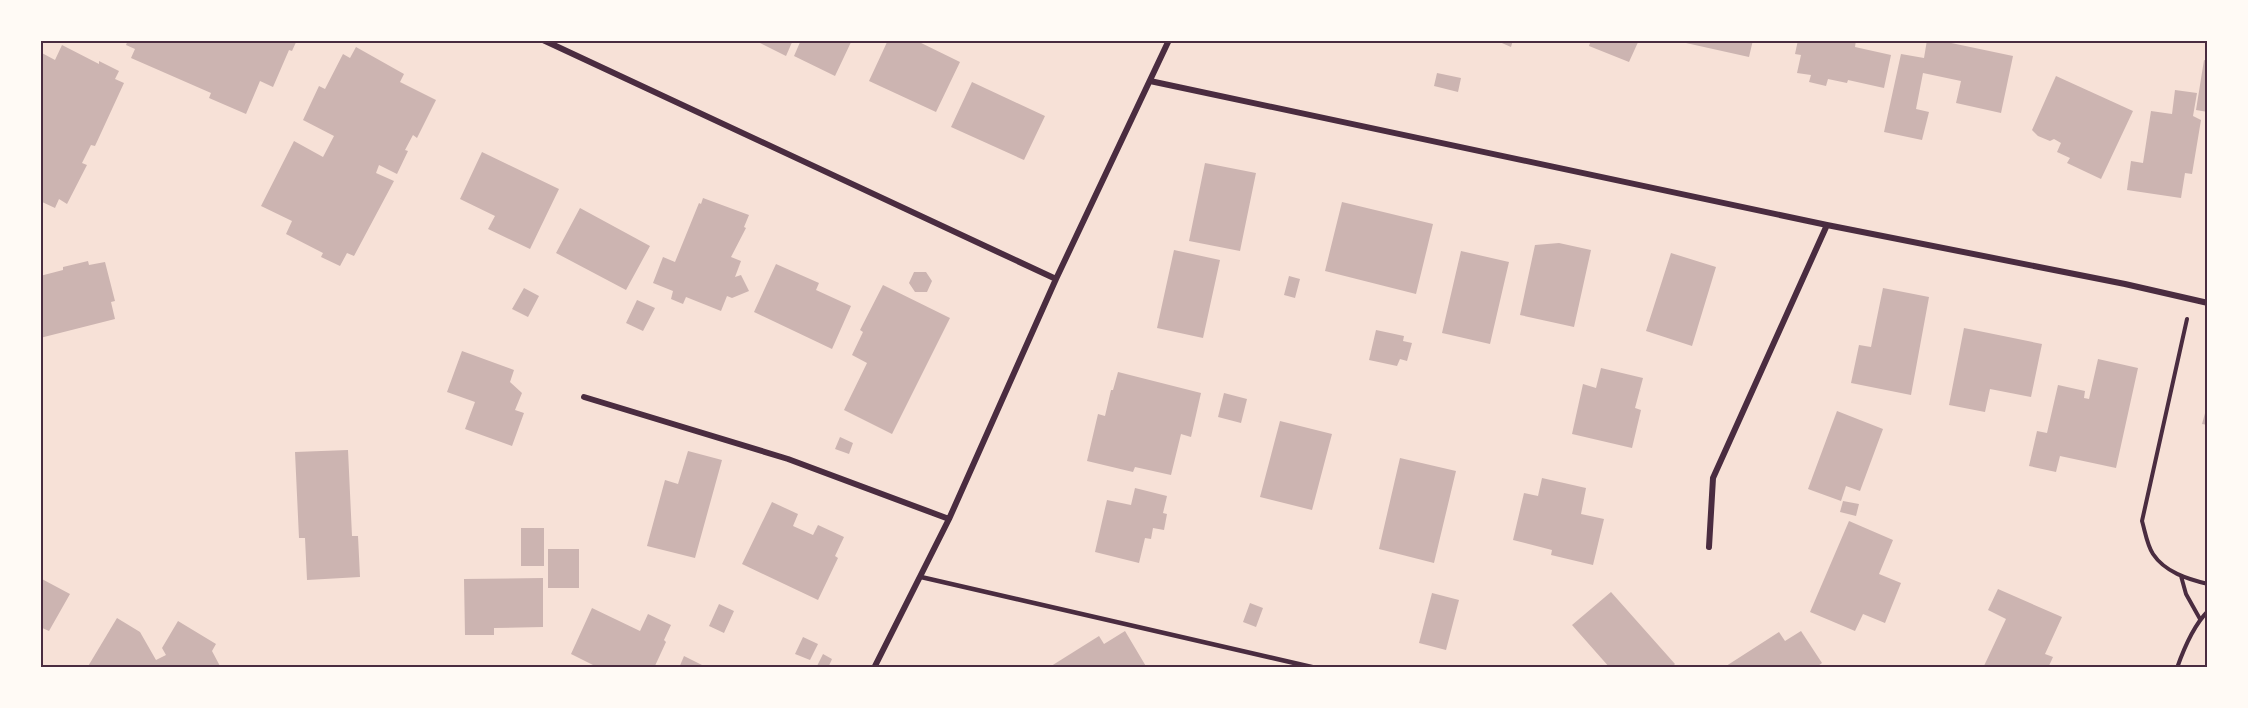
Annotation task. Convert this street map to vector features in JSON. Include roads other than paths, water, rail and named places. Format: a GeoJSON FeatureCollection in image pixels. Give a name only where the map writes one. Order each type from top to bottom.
{"type":"FeatureCollection","features":[{"type":"Feature","properties":{"kind":"street"},"geometry":{"type":"LineString","coordinates":[[543,40],[1056,279]]}},
{"type":"Feature","properties":{"kind":"street"},"geometry":{"type":"LineString","coordinates":[[874,668],[949,519],[1056,279],[1169,40]]}},
{"type":"Feature","properties":{"kind":"street"},"geometry":{"type":"LineString","coordinates":[[1150,81],[1827,225],[2125,284],[2208,303]]}},
{"type":"Feature","properties":{"kind":"street"},"geometry":{"type":"LineString","coordinates":[[1709,547],[1713,478],[1827,225]]}},
{"type":"Feature","properties":{"kind":"street"},"geometry":{"type":"LineString","coordinates":[[584,397],[788,459],[949,519]]}},
{"type":"Feature","properties":{"kind":"lane"},"geometry":{"type":"LineString","coordinates":[[921,577],[1316,668]]}}]}
